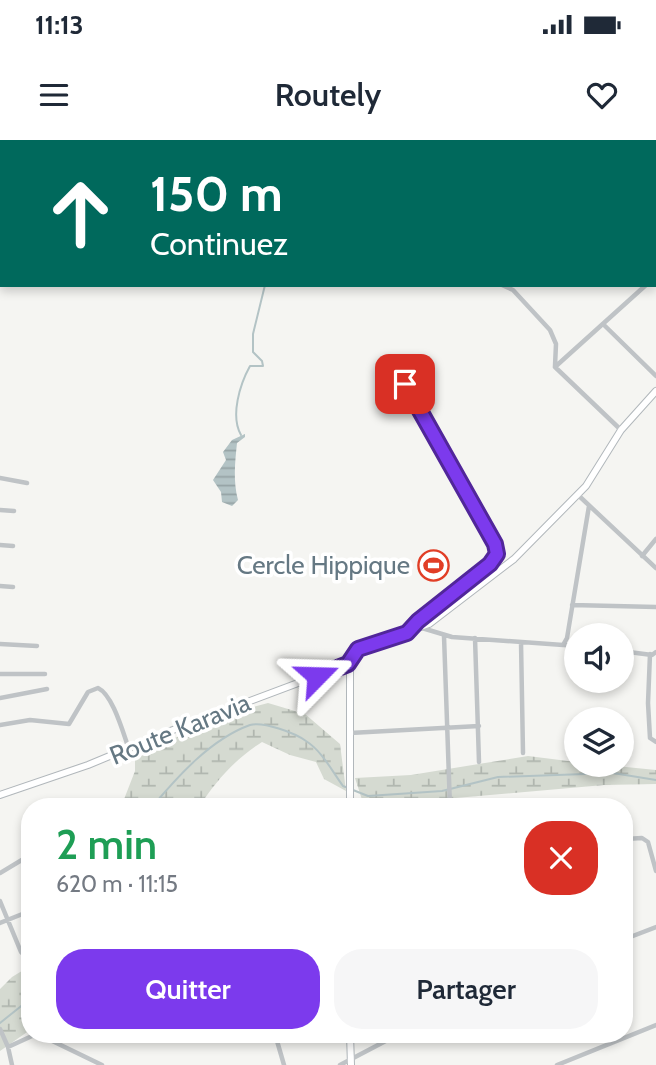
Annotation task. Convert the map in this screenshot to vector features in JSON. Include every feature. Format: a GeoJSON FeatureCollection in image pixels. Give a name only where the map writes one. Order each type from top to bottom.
{"type":"FeatureCollection","features":[{"type":"Feature","properties":{"kind":"street"},"geometry":{"type":"LineString","coordinates":[[506,287],[513,290],[550,330],[556,348],[555,367],[621,430]]}},
{"type":"Feature","properties":{"kind":"street"},"geometry":{"type":"LineString","coordinates":[[555,367],[644,287]]}},
{"type":"Feature","properties":{"kind":"street"},"geometry":{"type":"LineString","coordinates":[[603,324],[656,376]]}},
{"type":"Feature","properties":{"kind":"street"},"geometry":{"type":"LineString","coordinates":[[405,384],[497,551],[490,564],[418,621],[407,633]]}},
{"type":"Feature","properties":{"kind":"street","name":"Route Karavia"},"geometry":{"type":"LineString","coordinates":[[0,795],[129,750],[165,733],[341,667],[350,661],[358,649],[422,628],[514,559],[578,495],[592,478],[621,430],[656,391]]}},
{"type":"Feature","properties":{"kind":"street"},"geometry":{"type":"LineString","coordinates":[[0,478],[27,483]]}},
{"type":"Feature","properties":{"kind":"street"},"geometry":{"type":"LineString","coordinates":[[578,495],[656,568]]}},
{"type":"Feature","properties":{"kind":"street"},"geometry":{"type":"LineString","coordinates":[[422,628],[443,636],[563,645],[589,506]]}},
{"type":"Feature","properties":{"kind":"street"},"geometry":{"type":"LineString","coordinates":[[0,510],[14,511]]}},
{"type":"Feature","properties":{"kind":"street"},"geometry":{"type":"LineString","coordinates":[[642,556],[656,540]]}},
{"type":"Feature","properties":{"kind":"street"},"geometry":{"type":"LineString","coordinates":[[0,545],[13,546]]}},
{"type":"Feature","properties":{"kind":"street"},"geometry":{"type":"LineString","coordinates":[[0,586],[13,587]]}},
{"type":"Feature","properties":{"kind":"street"},"geometry":{"type":"LineString","coordinates":[[572,605],[656,607]]}},
{"type":"Feature","properties":{"kind":"street"},"geometry":{"type":"LineString","coordinates":[[443,636],[450,798]]}},
{"type":"Feature","properties":{"kind":"street"},"geometry":{"type":"LineString","coordinates":[[475,638],[479,762]]}},
{"type":"Feature","properties":{"kind":"street"},"geometry":{"type":"LineString","coordinates":[[521,642],[523,753]]}},
{"type":"Feature","properties":{"kind":"street"},"geometry":{"type":"LineString","coordinates":[[0,644],[37,646]]}},
{"type":"Feature","properties":{"kind":"street"},"geometry":{"type":"LineString","coordinates":[[634,652],[653,653],[648,703],[650,738],[656,742]]}},
{"type":"Feature","properties":{"kind":"street"},"geometry":{"type":"LineString","coordinates":[[350,661],[350,798]]}},
{"type":"Feature","properties":{"kind":"street"},"geometry":{"type":"LineString","coordinates":[[341,667],[350,672]]}},
{"type":"Feature","properties":{"kind":"street"},"geometry":{"type":"LineString","coordinates":[[0,674],[45,674]]}},
{"type":"Feature","properties":{"kind":"street"},"geometry":{"type":"LineString","coordinates":[[0,725],[30,720],[69,724],[88,692],[99,688],[109,699],[129,750]]}},
{"type":"Feature","properties":{"kind":"street"},"geometry":{"type":"LineString","coordinates":[[0,698],[47,690]]}},
{"type":"Feature","properties":{"kind":"street"},"geometry":{"type":"LineString","coordinates":[[350,733],[479,726]]}},
{"type":"Feature","properties":{"kind":"street"},"geometry":{"type":"LineString","coordinates":[[633,838],[648,842],[656,872]]}},
{"type":"Feature","properties":{"kind":"street"},"geometry":{"type":"LineString","coordinates":[[0,873],[21,860]]}},
{"type":"Feature","properties":{"kind":"street"},"geometry":{"type":"LineString","coordinates":[[0,901],[21,952]]}},
{"type":"Feature","properties":{"kind":"street"},"geometry":{"type":"LineString","coordinates":[[0,923],[21,915]]}},
{"type":"Feature","properties":{"kind":"street"},"geometry":{"type":"LineString","coordinates":[[633,936],[656,927]]}},
{"type":"Feature","properties":{"kind":"street"},"geometry":{"type":"LineString","coordinates":[[633,1034],[656,1025]]}},
{"type":"Feature","properties":{"kind":"street"},"geometry":{"type":"LineString","coordinates":[[0,1029],[12,1065]]}},
{"type":"Feature","properties":{"kind":"street"},"geometry":{"type":"LineString","coordinates":[[8,1047],[21,1042]]}},
{"type":"Feature","properties":{"kind":"street"},"geometry":{"type":"LineString","coordinates":[[56,1043],[102,1065]]}},
{"type":"Feature","properties":{"kind":"street"},"geometry":{"type":"LineString","coordinates":[[278,1043],[284,1065]]}},
{"type":"Feature","properties":{"kind":"street"},"geometry":{"type":"LineString","coordinates":[[350,1043],[351,1062]]}},
{"type":"Feature","properties":{"kind":"street"},"geometry":{"type":"LineString","coordinates":[[340,1065],[351,1062],[384,1043]]}},
{"type":"Feature","properties":{"kind":"street"},"geometry":{"type":"LineString","coordinates":[[557,1065],[611,1043]]}},
{"type":"Feature","properties":{"kind":"green space"},"geometry":{"type":"Polygon","coordinates":[[[268,703],[305,714],[340,744],[346,791],[324,779],[316,762],[290,755],[262,742],[227,771],[205,798],[124,798],[135,771],[135,754],[249,708],[268,703]]]}},
{"type":"Feature","properties":{"kind":"green space"},"geometry":{"type":"Polygon","coordinates":[[[528,756],[564,760],[564,777],[634,777],[634,768],[656,770],[656,784],[604,785],[455,798],[361,798],[355,778],[411,775],[528,756]]]}},
{"type":"Feature","properties":{"kind":"green space"},"geometry":{"type":"Polygon","coordinates":[[[21,972],[21,1036],[0,1051],[0,989],[21,972]]]}},
{"type":"Feature","properties":{"kind":"shaded area"},"geometry":{"type":"Polygon","coordinates":[[[245,434],[237,443],[235,479],[238,500],[232,506],[222,502],[221,492],[213,480],[226,460],[223,452],[232,440],[245,434]]]}},
{"type":"Feature","properties":{"kind":"waterway"},"geometry":{"type":"LineString","coordinates":[[241,435],[236,419],[240,391],[250,366],[263,366],[253,352],[253,334],[265,287]]}},
{"type":"Feature","properties":{"kind":"waterway"},"geometry":{"type":"LineString","coordinates":[[160,798],[184,771],[209,749],[236,731],[256,724],[279,728],[312,745],[343,786],[348,788]]}},
{"type":"Feature","properties":{"kind":"waterway"},"geometry":{"type":"LineString","coordinates":[[353,790],[368,796],[442,791],[498,777],[613,773],[656,780]]}},
{"type":"Feature","properties":{"kind":"waterway"},"geometry":{"type":"LineString","coordinates":[[0,1023],[21,1006]]}},
{"type":"Feature","properties":{"kind":"place","name":"Cercle Hippique"},"geometry":{"type":"Point","coordinates":[433,565]}},
{"type":"Feature","properties":{"kind":"route"},"geometry":{"type":"LineString","coordinates":[[317,676],[348,664],[358,649],[407,633],[418,621],[490,564],[497,554],[497,547],[405,384]]}}]}
